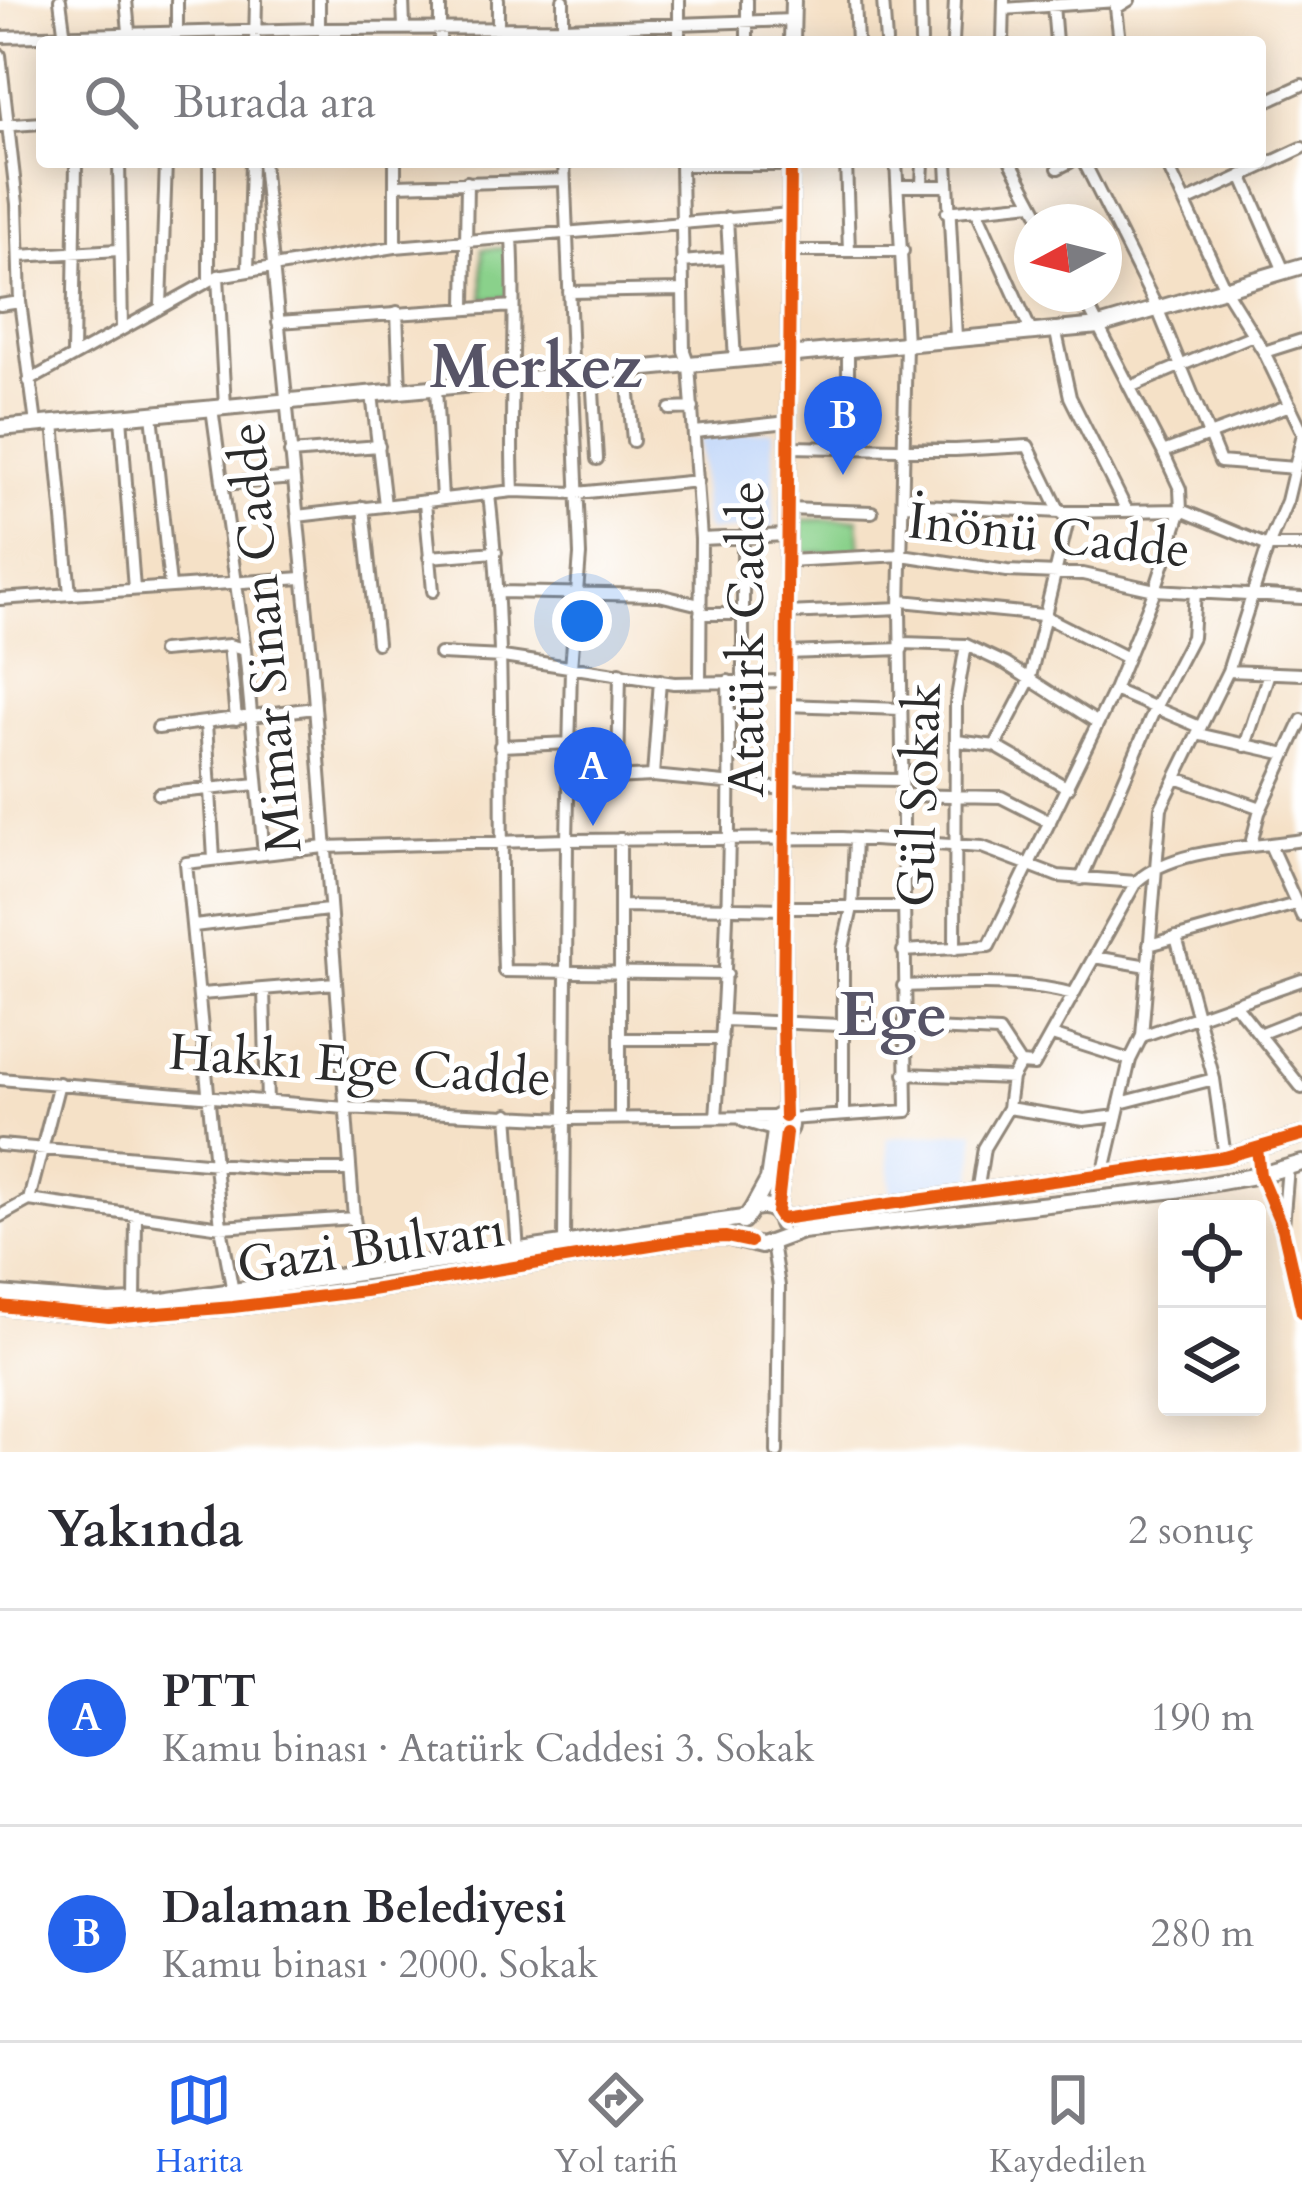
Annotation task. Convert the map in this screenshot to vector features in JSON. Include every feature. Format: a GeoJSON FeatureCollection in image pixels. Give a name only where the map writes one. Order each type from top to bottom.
{"type":"FeatureCollection","features":[{"type":"Feature","properties":{"kind":"main road"},"geometry":{"type":"LineString","coordinates":[[792,36],[793,0]]}},
{"type":"Feature","properties":{"kind":"main road","name":"Atatürk Cadde"},"geometry":{"type":"LineString","coordinates":[[779,1216],[791,168]]}},
{"type":"Feature","properties":{"kind":"main road"},"geometry":{"type":"LineString","coordinates":[[0,428],[1099,326],[1302,266]]}},
{"type":"Feature","properties":{"kind":"main road","name":"Atatürk Cadde"},"geometry":{"type":"LineString","coordinates":[[748,1214],[768,1180],[781,1125]]}},
{"type":"Feature","properties":{"kind":"main road"},"geometry":{"type":"LineString","coordinates":[[1285,1140],[1295,1165],[1176,1190],[802,1231],[761,1246],[743,1232],[748,1214],[766,1206],[779,1216],[977,1193],[1225,1157],[1285,1140],[1302,1136]]}},
{"type":"Feature","properties":{"kind":"main road"},"geometry":{"type":"LineString","coordinates":[[1257,1148],[1260,1175]]}},
{"type":"Feature","properties":{"kind":"main road","name":"Gazi Bulvarı"},"geometry":{"type":"LineString","coordinates":[[0,1294],[136,1303],[518,1252],[748,1214]]}},
{"type":"Feature","properties":{"kind":"main road"},"geometry":{"type":"LineString","coordinates":[[775,1240],[779,1216]]}},
{"type":"Feature","properties":{"kind":"main road","name":"Gazi Bulvarı"},"geometry":{"type":"LineString","coordinates":[[0,1306],[73,1315],[141,1315],[365,1291],[688,1240],[726,1237],[750,1242]]}},
{"type":"Feature","properties":{"kind":"street"},"geometry":{"type":"LineString","coordinates":[[60,0],[65,36]]}},
{"type":"Feature","properties":{"kind":"street"},"geometry":{"type":"LineString","coordinates":[[127,0],[130,36]]}},
{"type":"Feature","properties":{"kind":"street"},"geometry":{"type":"LineString","coordinates":[[177,0],[177,33]]}},
{"type":"Feature","properties":{"kind":"street"},"geometry":{"type":"LineString","coordinates":[[255,36],[256,0]]}},
{"type":"Feature","properties":{"kind":"street"},"geometry":{"type":"LineString","coordinates":[[320,0],[320,28]]}},
{"type":"Feature","properties":{"kind":"street"},"geometry":{"type":"LineString","coordinates":[[403,0],[404,27]]}},
{"type":"Feature","properties":{"kind":"street"},"geometry":{"type":"LineString","coordinates":[[440,0],[440,35]]}},
{"type":"Feature","properties":{"kind":"street"},"geometry":{"type":"LineString","coordinates":[[498,0],[498,35]]}},
{"type":"Feature","properties":{"kind":"street"},"geometry":{"type":"LineString","coordinates":[[562,0],[563,35]]}},
{"type":"Feature","properties":{"kind":"street"},"geometry":{"type":"LineString","coordinates":[[679,0],[679,36]]}},
{"type":"Feature","properties":{"kind":"street"},"geometry":{"type":"LineString","coordinates":[[746,0],[747,36]]}},
{"type":"Feature","properties":{"kind":"street"},"geometry":{"type":"LineString","coordinates":[[855,0],[857,36]]}},
{"type":"Feature","properties":{"kind":"street"},"geometry":{"type":"LineString","coordinates":[[883,0],[886,36]]}},
{"type":"Feature","properties":{"kind":"street"},"geometry":{"type":"LineString","coordinates":[[920,0],[921,36]]}},
{"type":"Feature","properties":{"kind":"street"},"geometry":{"type":"LineString","coordinates":[[953,36],[955,0]]}},
{"type":"Feature","properties":{"kind":"street"},"geometry":{"type":"LineString","coordinates":[[1004,36],[1004,5],[1129,0]]}},
{"type":"Feature","properties":{"kind":"street"},"geometry":{"type":"LineString","coordinates":[[1116,4],[1119,36]]}},
{"type":"Feature","properties":{"kind":"street"},"geometry":{"type":"LineString","coordinates":[[1053,5],[1056,36]]}},
{"type":"Feature","properties":{"kind":"street"},"geometry":{"type":"LineString","coordinates":[[262,36],[320,28],[404,27],[440,35],[563,35],[679,23],[793,20]]}},
{"type":"Feature","properties":{"kind":"street"},"geometry":{"type":"LineString","coordinates":[[149,36],[194,36]]}},
{"type":"Feature","properties":{"kind":"street"},"geometry":{"type":"LineString","coordinates":[[0,37],[36,38]]}},
{"type":"Feature","properties":{"kind":"street"},"geometry":{"type":"LineString","coordinates":[[0,55],[20,302],[36,424]]}},
{"type":"Feature","properties":{"kind":"street"},"geometry":{"type":"LineString","coordinates":[[1266,102],[1302,87]]}},
{"type":"Feature","properties":{"kind":"street"},"geometry":{"type":"LineString","coordinates":[[4,126],[36,124]]}},
{"type":"Feature","properties":{"kind":"street"},"geometry":{"type":"LineString","coordinates":[[1266,165],[1302,148]]}},
{"type":"Feature","properties":{"kind":"street"},"geometry":{"type":"LineString","coordinates":[[73,355],[76,168]]}},
{"type":"Feature","properties":{"kind":"street"},"geometry":{"type":"LineString","coordinates":[[118,168],[122,329]]}},
{"type":"Feature","properties":{"kind":"street"},"geometry":{"type":"LineString","coordinates":[[160,306],[166,168]]}},
{"type":"Feature","properties":{"kind":"street"},"geometry":{"type":"LineString","coordinates":[[209,168],[224,484],[264,854]]}},
{"type":"Feature","properties":{"kind":"street"},"geometry":{"type":"LineString","coordinates":[[248,270],[251,168]]}},
{"type":"Feature","properties":{"kind":"street","name":"Mimar Sinan Cadde"},"geometry":{"type":"LineString","coordinates":[[263,168],[314,708],[354,1217],[363,1274]]}},
{"type":"Feature","properties":{"kind":"street"},"geometry":{"type":"LineString","coordinates":[[395,168],[395,247]]}},
{"type":"Feature","properties":{"kind":"street"},"geometry":{"type":"LineString","coordinates":[[564,168],[579,595],[571,668],[567,840],[564,1245]]}},
{"type":"Feature","properties":{"kind":"street"},"geometry":{"type":"LineString","coordinates":[[681,168],[684,351],[693,408],[701,539],[700,683]]}},
{"type":"Feature","properties":{"kind":"street"},"geometry":{"type":"LineString","coordinates":[[846,168],[849,251]]}},
{"type":"Feature","properties":{"kind":"street"},"geometry":{"type":"LineString","coordinates":[[897,168],[906,343],[901,604],[905,1074],[1012,1078]]}},
{"type":"Feature","properties":{"kind":"street"},"geometry":{"type":"LineString","coordinates":[[922,184],[923,168]]}},
{"type":"Feature","properties":{"kind":"street"},"geometry":{"type":"LineString","coordinates":[[946,168],[956,338]]}},
{"type":"Feature","properties":{"kind":"street"},"geometry":{"type":"LineString","coordinates":[[947,212],[1032,203],[1014,168]]}},
{"type":"Feature","properties":{"kind":"street"},"geometry":{"type":"LineString","coordinates":[[1087,168],[1158,310],[1220,462],[1295,468]]}},
{"type":"Feature","properties":{"kind":"street"},"geometry":{"type":"LineString","coordinates":[[1103,1175],[1130,1060],[1142,1036],[1161,808],[1228,671],[1287,501],[1302,434],[1264,352],[1226,291],[1169,168]]}},
{"type":"Feature","properties":{"kind":"street"},"geometry":{"type":"LineString","coordinates":[[1186,202],[1259,168]]}},
{"type":"Feature","properties":{"kind":"street"},"geometry":{"type":"LineString","coordinates":[[1242,176],[1284,271]]}},
{"type":"Feature","properties":{"kind":"street"},"geometry":{"type":"LineString","coordinates":[[396,185],[564,180]]}},
{"type":"Feature","properties":{"kind":"street"},"geometry":{"type":"LineString","coordinates":[[465,306],[467,182]]}},
{"type":"Feature","properties":{"kind":"street"},"geometry":{"type":"LineString","coordinates":[[900,186],[945,186]]}},
{"type":"Feature","properties":{"kind":"street"},"geometry":{"type":"LineString","coordinates":[[976,209],[1030,329]]}},
{"type":"Feature","properties":{"kind":"street"},"geometry":{"type":"LineString","coordinates":[[29,381],[213,278],[248,270],[395,247],[790,214]]}},
{"type":"Feature","properties":{"kind":"street"},"geometry":{"type":"LineString","coordinates":[[728,218],[736,361]]}},
{"type":"Feature","properties":{"kind":"street"},"geometry":{"type":"LineString","coordinates":[[512,238],[516,299],[509,404],[513,491]]}},
{"type":"Feature","properties":{"kind":"street"},"geometry":{"type":"LineString","coordinates":[[0,243],[17,241]]}},
{"type":"Feature","properties":{"kind":"street"},"geometry":{"type":"LineString","coordinates":[[19,256],[119,250]]}},
{"type":"Feature","properties":{"kind":"street"},"geometry":{"type":"LineString","coordinates":[[790,251],[903,251]]}},
{"type":"Feature","properties":{"kind":"street"},"geometry":{"type":"LineString","coordinates":[[682,262],[729,258]]}},
{"type":"Feature","properties":{"kind":"street"},"geometry":{"type":"LineString","coordinates":[[569,292],[681,290]]}},
{"type":"Feature","properties":{"kind":"street"},"geometry":{"type":"LineString","coordinates":[[0,304],[20,302]]}},
{"type":"Feature","properties":{"kind":"street"},"geometry":{"type":"LineString","coordinates":[[278,322],[512,306]]}},
{"type":"Feature","properties":{"kind":"street"},"geometry":{"type":"LineString","coordinates":[[397,312],[400,391]]}},
{"type":"Feature","properties":{"kind":"street"},"geometry":{"type":"LineString","coordinates":[[903,951],[989,946],[1114,690],[1181,510],[1180,489],[1092,312]]}},
{"type":"Feature","properties":{"kind":"street"},"geometry":{"type":"LineString","coordinates":[[1055,328],[1070,397],[1127,511]]}},
{"type":"Feature","properties":{"kind":"street"},"geometry":{"type":"LineString","coordinates":[[1130,387],[1252,334]]}},
{"type":"Feature","properties":{"kind":"street"},"geometry":{"type":"LineString","coordinates":[[1264,352],[1302,340]]}},
{"type":"Feature","properties":{"kind":"street"},"geometry":{"type":"LineString","coordinates":[[848,350],[848,405]]}},
{"type":"Feature","properties":{"kind":"street"},"geometry":{"type":"LineString","coordinates":[[627,371],[633,441]]}},
{"type":"Feature","properties":{"kind":"street"},"geometry":{"type":"LineString","coordinates":[[592,374],[597,459]]}},
{"type":"Feature","properties":{"kind":"street"},"geometry":{"type":"LineString","coordinates":[[436,388],[442,499]]}},
{"type":"Feature","properties":{"kind":"street"},"geometry":{"type":"LineString","coordinates":[[372,394],[385,505]]}},
{"type":"Feature","properties":{"kind":"street"},"geometry":{"type":"LineString","coordinates":[[1163,452],[1290,405]]}},
{"type":"Feature","properties":{"kind":"street"},"geometry":{"type":"LineString","coordinates":[[670,409],[693,408]]}},
{"type":"Feature","properties":{"kind":"street"},"geometry":{"type":"LineString","coordinates":[[152,414],[170,586]]}},
{"type":"Feature","properties":{"kind":"street"},"geometry":{"type":"LineString","coordinates":[[121,417],[134,589]]}},
{"type":"Feature","properties":{"kind":"street"},"geometry":{"type":"LineString","coordinates":[[695,432],[788,422]]}},
{"type":"Feature","properties":{"kind":"street"},"geometry":{"type":"LineString","coordinates":[[54,423],[70,594]]}},
{"type":"Feature","properties":{"kind":"street"},"geometry":{"type":"LineString","coordinates":[[290,453],[379,446]]}},
{"type":"Feature","properties":{"kind":"street"},"geometry":{"type":"LineString","coordinates":[[788,446],[1028,446],[1068,520],[1029,681],[995,746]]}},
{"type":"Feature","properties":{"kind":"street"},"geometry":{"type":"LineString","coordinates":[[224,484],[293,478]]}},
{"type":"Feature","properties":{"kind":"street"},"geometry":{"type":"LineString","coordinates":[[297,516],[513,491],[577,493],[698,481]]}},
{"type":"Feature","properties":{"kind":"street"},"geometry":{"type":"LineString","coordinates":[[489,495],[503,657],[504,971],[727,974]]}},
{"type":"Feature","properties":{"kind":"street"},"geometry":{"type":"LineString","coordinates":[[425,503],[433,591]]}},
{"type":"Feature","properties":{"kind":"street"},"geometry":{"type":"LineString","coordinates":[[904,504],[1060,512],[1181,510],[1268,546],[1302,545]]}},
{"type":"Feature","properties":{"kind":"street"},"geometry":{"type":"LineString","coordinates":[[363,507],[377,643]]}},
{"type":"Feature","properties":{"kind":"street"},"geometry":{"type":"LineString","coordinates":[[787,509],[872,512]]}},
{"type":"Feature","properties":{"kind":"street"},"geometry":{"type":"LineString","coordinates":[[701,539],[787,535]]}},
{"type":"Feature","properties":{"kind":"street"},"geometry":{"type":"LineString","coordinates":[[742,536],[743,681]]}},
{"type":"Feature","properties":{"kind":"street"},"geometry":{"type":"LineString","coordinates":[[429,557],[496,552]]}},
{"type":"Feature","properties":{"kind":"street","name":"İnönü Cadde"},"geometry":{"type":"LineString","coordinates":[[787,562],[902,555],[1006,571],[1083,574],[1155,590],[1302,598]]}},
{"type":"Feature","properties":{"kind":"street"},"geometry":{"type":"LineString","coordinates":[[0,599],[302,578]]}},
{"type":"Feature","properties":{"kind":"street"},"geometry":{"type":"LineString","coordinates":[[499,592],[659,595],[700,609],[743,614]]}},
{"type":"Feature","properties":{"kind":"street"},"geometry":{"type":"LineString","coordinates":[[1081,879],[1156,706],[1192,637],[1195,592]]}},
{"type":"Feature","properties":{"kind":"street"},"geometry":{"type":"LineString","coordinates":[[787,613],[901,604],[1042,615],[1127,658]]}},
{"type":"Feature","properties":{"kind":"street"},"geometry":{"type":"LineString","coordinates":[[162,651],[230,645],[245,649]]}},
{"type":"Feature","properties":{"kind":"street"},"geometry":{"type":"LineString","coordinates":[[230,645],[236,718]]}},
{"type":"Feature","properties":{"kind":"street"},"geometry":{"type":"LineString","coordinates":[[786,653],[966,645],[1006,664],[1098,723]]}},
{"type":"Feature","properties":{"kind":"street","name":"Gül Sokak"},"geometry":{"type":"LineString","coordinates":[[955,949],[956,703],[966,645]]}},
{"type":"Feature","properties":{"kind":"street"},"geometry":{"type":"LineString","coordinates":[[440,654],[503,657],[660,680],[786,681]]}},
{"type":"Feature","properties":{"kind":"street"},"geometry":{"type":"LineString","coordinates":[[1228,671],[1302,674]]}},
{"type":"Feature","properties":{"kind":"street"},"geometry":{"type":"LineString","coordinates":[[617,776],[620,673]]}},
{"type":"Feature","properties":{"kind":"street"},"geometry":{"type":"LineString","coordinates":[[1245,746],[1269,673]]}},
{"type":"Feature","properties":{"kind":"street"},"geometry":{"type":"LineString","coordinates":[[653,776],[660,680]]}},
{"type":"Feature","properties":{"kind":"street"},"geometry":{"type":"LineString","coordinates":[[716,1117],[727,974],[728,681]]}},
{"type":"Feature","properties":{"kind":"street"},"geometry":{"type":"LineString","coordinates":[[1114,690],[1199,730],[1286,754]]}},
{"type":"Feature","properties":{"kind":"street"},"geometry":{"type":"LineString","coordinates":[[785,705],[902,710]]}},
{"type":"Feature","properties":{"kind":"street"},"geometry":{"type":"LineString","coordinates":[[158,728],[314,708]]}},
{"type":"Feature","properties":{"kind":"street"},"geometry":{"type":"LineString","coordinates":[[1251,844],[1261,808],[1302,720]]}},
{"type":"Feature","properties":{"kind":"street"},"geometry":{"type":"LineString","coordinates":[[206,722],[214,859]]}},
{"type":"Feature","properties":{"kind":"street"},"geometry":{"type":"LineString","coordinates":[[957,741],[995,746],[1068,788]]}},
{"type":"Feature","properties":{"kind":"street"},"geometry":{"type":"LineString","coordinates":[[500,746],[571,743]]}},
{"type":"Feature","properties":{"kind":"street"},"geometry":{"type":"LineString","coordinates":[[569,780],[653,776],[731,784],[901,780]]}},
{"type":"Feature","properties":{"kind":"street"},"geometry":{"type":"LineString","coordinates":[[1176,778],[1261,808]]}},
{"type":"Feature","properties":{"kind":"street"},"geometry":{"type":"LineString","coordinates":[[159,794],[257,784]]}},
{"type":"Feature","properties":{"kind":"street"},"geometry":{"type":"LineString","coordinates":[[901,795],[1001,797],[1050,822]]}},
{"type":"Feature","properties":{"kind":"street"},"geometry":{"type":"LineString","coordinates":[[620,839],[620,1118]]}},
{"type":"Feature","properties":{"kind":"street"},"geometry":{"type":"LineString","coordinates":[[233,1292],[220,1227],[186,863],[323,847],[855,839],[982,847],[1058,876],[1136,882]]}},
{"type":"Feature","properties":{"kind":"street"},"geometry":{"type":"LineString","coordinates":[[843,1114],[843,948],[852,908],[855,839]]}},
{"type":"Feature","properties":{"kind":"street"},"geometry":{"type":"LineString","coordinates":[[1020,1064],[1034,1065],[1136,882],[1154,866],[1251,844],[1302,840]]}},
{"type":"Feature","properties":{"kind":"street"},"geometry":{"type":"LineString","coordinates":[[1149,945],[1299,910],[1270,845]]}},
{"type":"Feature","properties":{"kind":"street"},"geometry":{"type":"LineString","coordinates":[[621,906],[725,910],[902,907]]}},
{"type":"Feature","properties":{"kind":"street"},"geometry":{"type":"LineString","coordinates":[[194,926],[328,910]]}},
{"type":"Feature","properties":{"kind":"street"},"geometry":{"type":"LineString","coordinates":[[1176,937],[1214,1078],[1225,1157]]}},
{"type":"Feature","properties":{"kind":"street"},"geometry":{"type":"LineString","coordinates":[[1094,957],[1148,966]]}},
{"type":"Feature","properties":{"kind":"street"},"geometry":{"type":"LineString","coordinates":[[1142,1036],[1302,980]]}},
{"type":"Feature","properties":{"kind":"street"},"geometry":{"type":"LineString","coordinates":[[201,994],[335,983]]}},
{"type":"Feature","properties":{"kind":"street"},"geometry":{"type":"LineString","coordinates":[[903,986],[1000,984],[1074,994]]}},
{"type":"Feature","properties":{"kind":"street"},"geometry":{"type":"LineString","coordinates":[[264,989],[267,1102]]}},
{"type":"Feature","properties":{"kind":"street"},"geometry":{"type":"LineString","coordinates":[[1235,1004],[1302,1088]]}},
{"type":"Feature","properties":{"kind":"street"},"geometry":{"type":"LineString","coordinates":[[1258,1034],[1302,1017]]}},
{"type":"Feature","properties":{"kind":"street"},"geometry":{"type":"LineString","coordinates":[[724,1020],[999,1032],[1020,1064]]}},
{"type":"Feature","properties":{"kind":"street"},"geometry":{"type":"LineString","coordinates":[[1052,1035],[1130,1060]]}},
{"type":"Feature","properties":{"kind":"street"},"geometry":{"type":"LineString","coordinates":[[622,1039],[722,1039]]}},
{"type":"Feature","properties":{"kind":"street"},"geometry":{"type":"LineString","coordinates":[[977,1193],[984,1148],[1008,1108],[1012,1078],[1020,1064]]}},
{"type":"Feature","properties":{"kind":"street","name":"Hakkı Ege Cadde"},"geometry":{"type":"LineString","coordinates":[[0,1079],[209,1100],[566,1118],[716,1117],[781,1125],[843,1114],[907,1111],[905,1074]]}},
{"type":"Feature","properties":{"kind":"street"},"geometry":{"type":"LineString","coordinates":[[1008,1108],[1084,1120],[1214,1078]]}},
{"type":"Feature","properties":{"kind":"street"},"geometry":{"type":"LineString","coordinates":[[29,1200],[59,1083]]}},
{"type":"Feature","properties":{"kind":"street"},"geometry":{"type":"LineString","coordinates":[[508,1114],[518,1252]]}},
{"type":"Feature","properties":{"kind":"street"},"geometry":{"type":"LineString","coordinates":[[0,1145],[215,1165],[350,1170]]}},
{"type":"Feature","properties":{"kind":"street"},"geometry":{"type":"LineString","coordinates":[[1283,1229],[1295,1165]]}},
{"type":"Feature","properties":{"kind":"street"},"geometry":{"type":"LineString","coordinates":[[1260,1175],[1283,1229],[1302,1312]]}},
{"type":"Feature","properties":{"kind":"street"},"geometry":{"type":"LineString","coordinates":[[0,1216],[29,1200],[220,1227],[354,1217]]}},
{"type":"Feature","properties":{"kind":"street"},"geometry":{"type":"LineString","coordinates":[[136,1217],[136,1303]]}},
{"type":"Feature","properties":{"kind":"street"},"geometry":{"type":"LineString","coordinates":[[775,1240],[777,1452]]}},
{"type":"Feature","properties":{"kind":"shaded area"},"geometry":{"type":"Polygon","coordinates":[[[773,430],[774,528],[709,531],[699,438],[773,430]]]}},
{"type":"Feature","properties":{"kind":"shaded area"},"geometry":{"type":"Polygon","coordinates":[[[975,1131],[973,1184],[891,1195],[887,1138],[975,1131]]]}},
{"type":"Feature","properties":{"kind":"green space"},"geometry":{"type":"Polygon","coordinates":[[[508,248],[510,298],[483,299],[482,249],[508,248]]]}},
{"type":"Feature","properties":{"kind":"green space"},"geometry":{"type":"Polygon","coordinates":[[[858,519],[860,552],[802,553],[801,520],[858,519]]]}},
{"type":"Feature","properties":{"kind":"cycle path"},"geometry":{"type":"LineString","coordinates":[[785,1117],[791,168]]}},
{"type":"Feature","properties":{"kind":"cycle path"},"geometry":{"type":"LineString","coordinates":[[786,1133],[777,1213],[781,1219],[1225,1157],[1302,1135]]}},
{"type":"Feature","properties":{"kind":"cycle path"},"geometry":{"type":"LineString","coordinates":[[1257,1148],[1260,1175],[1283,1229],[1302,1312]]}},
{"type":"Feature","properties":{"kind":"cycle path"},"geometry":{"type":"LineString","coordinates":[[0,1306],[109,1317],[233,1307],[365,1291],[688,1239],[726,1237],[750,1242]]}},
{"type":"Feature","properties":{"kind":"place","name":"Dalaman Belediyesi"},"geometry":{"type":"Point","coordinates":[843,475]}},
{"type":"Feature","properties":{"kind":"place","name":"PTT"},"geometry":{"type":"Point","coordinates":[593,826]}},
{"type":"Feature","properties":{"kind":"district","name":"Merkez"},"geometry":{"type":"Point","coordinates":[536,367]}},
{"type":"Feature","properties":{"kind":"district","name":"Ege"},"geometry":{"type":"Point","coordinates":[893,1015]}}]}
